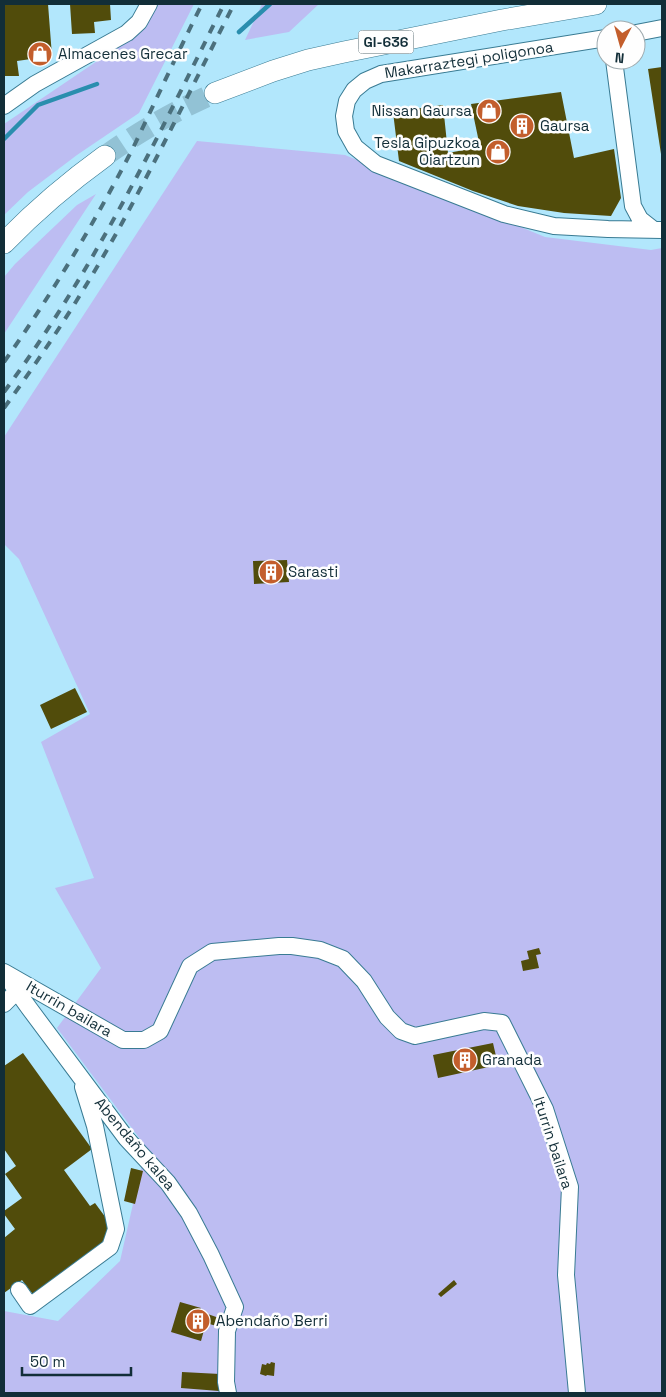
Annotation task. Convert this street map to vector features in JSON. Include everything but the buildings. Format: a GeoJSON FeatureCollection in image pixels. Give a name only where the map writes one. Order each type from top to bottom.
{"type":"FeatureCollection","features":[{"type":"Feature","properties":{"kind":"main road","name":"GI-636"},"geometry":{"type":"LineString","coordinates":[[215,93],[308,60],[493,21],[596,4]]}},
{"type":"Feature","properties":{"kind":"main road"},"geometry":{"type":"LineString","coordinates":[[4,243],[35,212],[70,182],[105,156]]}},
{"type":"Feature","properties":{"kind":"main road"},"geometry":{"type":"LineString","coordinates":[[4,259],[27,233],[35,212]]}},
{"type":"Feature","properties":{"kind":"street"},"geometry":{"type":"LineString","coordinates":[[4,106],[35,84],[127,33],[139,22],[149,4]]}},
{"type":"Feature","properties":{"kind":"street"},"geometry":{"type":"LineString","coordinates":[[646,31],[662,28]]}},
{"type":"Feature","properties":{"kind":"street","name":"Makarraztegi poligonoa"},"geometry":{"type":"LineString","coordinates":[[596,40],[381,74],[354,90],[347,101],[344,116],[346,131],[355,147],[376,164],[504,214],[554,226],[658,230]]}},
{"type":"Feature","properties":{"kind":"street","name":"Makarraztegi poligonoa"},"geometry":{"type":"LineString","coordinates":[[615,70],[634,206],[640,219],[658,230]]}},
{"type":"Feature","properties":{"kind":"street","name":"Iturrin bailara"},"geometry":{"type":"LineString","coordinates":[[4,972],[123,1040],[144,1040],[160,1031],[190,966],[212,952],[292,946],[320,950],[343,959],[364,981],[387,1017],[401,1031],[415,1036],[484,1021],[502,1023],[545,1108],[570,1187],[566,1275],[577,1393]]}},
{"type":"Feature","properties":{"kind":"street","name":"Abendaño kalea"},"geometry":{"type":"LineString","coordinates":[[4,972],[126,1138],[168,1183],[189,1213],[235,1307],[227,1331],[226,1382],[228,1393]]}},
{"type":"Feature","properties":{"kind":"street"},"geometry":{"type":"LineString","coordinates":[[4,1004],[17,991]]}},
{"type":"Feature","properties":{"kind":"street"},"geometry":{"type":"LineString","coordinates":[[18,1290],[30,1306],[110,1247],[116,1229],[95,1126],[79,1075]]}},
{"type":"Feature","properties":{"kind":"shaded area"},"geometry":{"type":"Polygon","coordinates":[[[155,4],[194,4],[139,113],[77,155],[28,192],[4,215],[4,124],[146,28],[155,4]]]}},
{"type":"Feature","properties":{"kind":"shaded area"},"geometry":{"type":"Polygon","coordinates":[[[262,4],[319,4],[289,32],[245,40],[262,4]]]}},
{"type":"Feature","properties":{"kind":"shaded area"},"geometry":{"type":"Polygon","coordinates":[[[197,141],[345,155],[545,237],[651,250],[662,248],[662,1393],[4,1393],[4,1311],[58,1321],[120,1261],[146,1147],[57,1028],[101,968],[55,888],[94,878],[41,742],[90,714],[19,559],[4,544],[4,437],[197,141]]]}},
{"type":"Feature","properties":{"kind":"shaded area"},"geometry":{"type":"Polygon","coordinates":[[[96,194],[4,334],[4,277],[15,264],[77,205],[96,194]]]}},
{"type":"Feature","properties":{"kind":"waterway"},"geometry":{"type":"LineString","coordinates":[[239,32],[270,4]]}},
{"type":"Feature","properties":{"kind":"waterway"},"geometry":{"type":"LineString","coordinates":[[4,139],[38,105],[97,84]]}},
{"type":"Feature","properties":{"kind":"tunnel"},"geometry":{"type":"LineString","coordinates":[[105,156],[158,122],[186,106],[215,93]]}},
{"type":"Feature","properties":{"kind":"railway"},"geometry":{"type":"LineString","coordinates":[[4,362],[56,284],[104,203],[133,148],[202,4]]}},
{"type":"Feature","properties":{"kind":"railway"},"geometry":{"type":"LineString","coordinates":[[4,392],[67,299],[123,203],[224,4]]}},
{"type":"Feature","properties":{"kind":"railway"},"geometry":{"type":"LineString","coordinates":[[4,408],[36,363],[109,247],[151,169],[234,4]]}},
{"type":"Feature","properties":{"kind":"place","name":"Almacenes Grecar"},"geometry":{"type":"Point","coordinates":[40,54]}},
{"type":"Feature","properties":{"kind":"place","name":"Nissan Gaursa"},"geometry":{"type":"Point","coordinates":[489,111]}},
{"type":"Feature","properties":{"kind":"place","name":"Gaursa"},"geometry":{"type":"Point","coordinates":[522,126]}},
{"type":"Feature","properties":{"kind":"place","name":"Tesla Gipuzkoa Oiartzun"},"geometry":{"type":"Point","coordinates":[498,152]}},
{"type":"Feature","properties":{"kind":"place","name":"Sarasti"},"geometry":{"type":"Point","coordinates":[271,572]}},
{"type":"Feature","properties":{"kind":"place","name":"Granada"},"geometry":{"type":"Point","coordinates":[465,1060]}},
{"type":"Feature","properties":{"kind":"place","name":"Abendaño Berri"},"geometry":{"type":"Point","coordinates":[198,1321]}}]}
